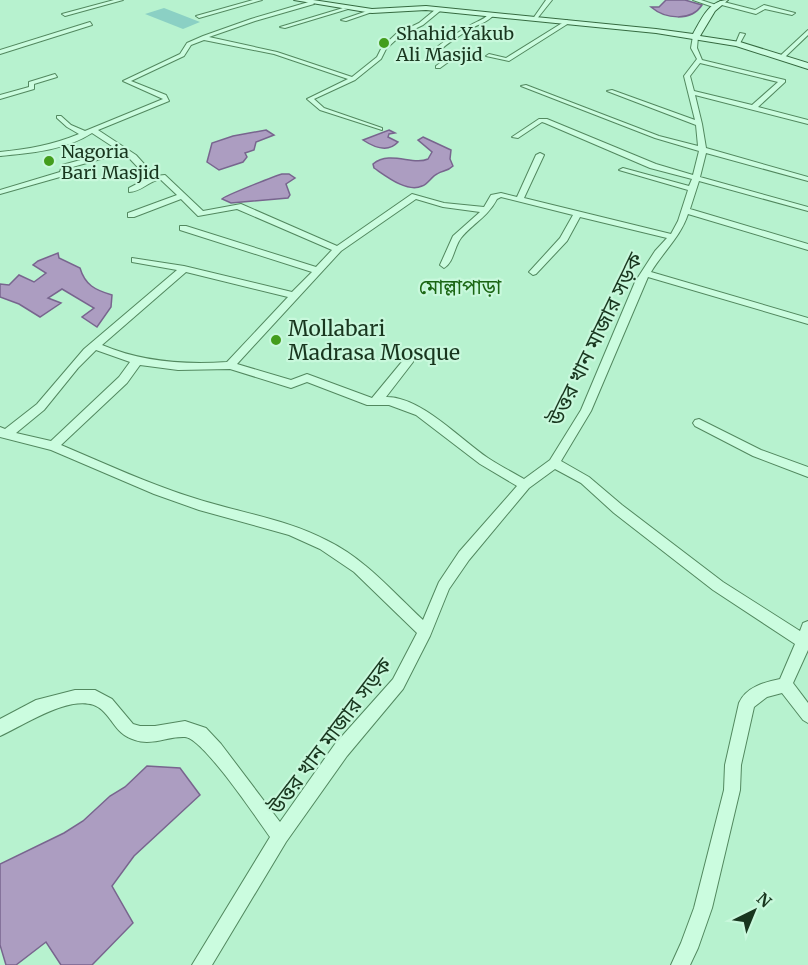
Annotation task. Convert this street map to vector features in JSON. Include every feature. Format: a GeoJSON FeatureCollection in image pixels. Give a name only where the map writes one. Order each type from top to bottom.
{"type":"FeatureCollection","features":[{"type":"Feature","properties":{"kind":"main road"},"geometry":{"type":"LineString","coordinates":[[298,0],[345,9],[438,10],[695,37],[737,44],[808,66]]}},
{"type":"Feature","properties":{"kind":"main road"},"geometry":{"type":"LineString","coordinates":[[695,37],[720,3]]}},
{"type":"Feature","properties":{"kind":"street"},"geometry":{"type":"LineString","coordinates":[[0,52],[90,24],[65,14],[120,0]]}},
{"type":"Feature","properties":{"kind":"street"},"geometry":{"type":"LineString","coordinates":[[199,16],[259,0]]}},
{"type":"Feature","properties":{"kind":"street"},"geometry":{"type":"LineString","coordinates":[[534,19],[549,0]]}},
{"type":"Feature","properties":{"kind":"street"},"geometry":{"type":"LineString","coordinates":[[696,0],[756,12],[764,7],[792,13]]}},
{"type":"Feature","properties":{"kind":"street"},"geometry":{"type":"LineString","coordinates":[[0,154],[38,150],[90,133],[122,117],[167,100],[167,98],[126,81],[182,55],[189,44],[253,20],[312,3]]}},
{"type":"Feature","properties":{"kind":"street"},"geometry":{"type":"LineString","coordinates":[[283,27],[345,9]]}},
{"type":"Feature","properties":{"kind":"street"},"geometry":{"type":"LineString","coordinates":[[380,129],[322,109],[310,99],[353,79],[380,58],[384,48],[398,35],[422,24],[438,10]]}},
{"type":"Feature","properties":{"kind":"street"},"geometry":{"type":"LineString","coordinates":[[344,20],[372,11]]}},
{"type":"Feature","properties":{"kind":"street"},"geometry":{"type":"LineString","coordinates":[[438,67],[448,60],[434,52],[440,45],[476,24],[483,23],[491,15]]}},
{"type":"Feature","properties":{"kind":"street"},"geometry":{"type":"LineString","coordinates":[[489,56],[507,60],[567,22]]}},
{"type":"Feature","properties":{"kind":"street"},"geometry":{"type":"LineString","coordinates":[[782,57],[808,32]]}},
{"type":"Feature","properties":{"kind":"street"},"geometry":{"type":"LineString","coordinates":[[737,44],[742,34]]}},
{"type":"Feature","properties":{"kind":"street","name":"উত্তর খান মাজার সড়ক"},"geometry":{"type":"LineString","coordinates":[[201,965],[280,836],[341,750],[398,684],[425,631],[444,586],[464,556],[525,485],[554,463],[586,411],[645,273],[658,253],[673,237],[694,183],[703,151],[687,76],[700,59],[694,48],[695,37]]}},
{"type":"Feature","properties":{"kind":"street"},"geometry":{"type":"LineString","coordinates":[[204,38],[300,60],[353,79]]}},
{"type":"Feature","properties":{"kind":"street"},"geometry":{"type":"LineString","coordinates":[[25,44],[37,51]]}},
{"type":"Feature","properties":{"kind":"street"},"geometry":{"type":"LineString","coordinates":[[698,61],[783,81],[753,108]]}},
{"type":"Feature","properties":{"kind":"street"},"geometry":{"type":"LineString","coordinates":[[0,97],[32,88],[31,83],[56,76]]}},
{"type":"Feature","properties":{"kind":"street"},"geometry":{"type":"LineString","coordinates":[[524,86],[648,134],[808,179]]}},
{"type":"Feature","properties":{"kind":"street"},"geometry":{"type":"LineString","coordinates":[[610,91],[699,124]]}},
{"type":"Feature","properties":{"kind":"street"},"geometry":{"type":"LineString","coordinates":[[692,92],[808,122]]}},
{"type":"Feature","properties":{"kind":"street"},"geometry":{"type":"LineString","coordinates":[[59,117],[69,126],[111,141],[133,157],[153,178]]}},
{"type":"Feature","properties":{"kind":"street"},"geometry":{"type":"LineString","coordinates":[[516,137],[541,120],[547,121],[694,183]]}},
{"type":"Feature","properties":{"kind":"street"},"geometry":{"type":"LineString","coordinates":[[0,192],[64,173],[65,167],[122,151]]}},
{"type":"Feature","properties":{"kind":"street"},"geometry":{"type":"LineString","coordinates":[[520,199],[540,155]]}},
{"type":"Feature","properties":{"kind":"street"},"geometry":{"type":"LineString","coordinates":[[623,170],[694,183],[808,209]]}},
{"type":"Feature","properties":{"kind":"street"},"geometry":{"type":"LineString","coordinates":[[132,190],[153,178],[162,177],[201,214],[238,206],[338,249]]}},
{"type":"Feature","properties":{"kind":"street"},"geometry":{"type":"LineString","coordinates":[[444,265],[456,238],[487,210],[496,195],[673,237]]}},
{"type":"Feature","properties":{"kind":"street"},"geometry":{"type":"LineString","coordinates":[[131,215],[182,196]]}},
{"type":"Feature","properties":{"kind":"street"},"geometry":{"type":"LineString","coordinates":[[230,365],[338,249],[415,196],[443,205],[487,210]]}},
{"type":"Feature","properties":{"kind":"street"},"geometry":{"type":"LineString","coordinates":[[685,210],[808,247]]}},
{"type":"Feature","properties":{"kind":"street"},"geometry":{"type":"LineString","coordinates":[[533,273],[564,239],[578,213]]}},
{"type":"Feature","properties":{"kind":"street"},"geometry":{"type":"LineString","coordinates":[[183,228],[319,271]]}},
{"type":"Feature","properties":{"kind":"street"},"geometry":{"type":"LineString","coordinates":[[135,260],[184,269],[296,296]]}},
{"type":"Feature","properties":{"kind":"street"},"geometry":{"type":"LineString","coordinates":[[2,433],[21,425],[45,403],[85,354],[184,269]]}},
{"type":"Feature","properties":{"kind":"street"},"geometry":{"type":"LineString","coordinates":[[645,273],[808,321]]}},
{"type":"Feature","properties":{"kind":"street"},"geometry":{"type":"LineString","coordinates":[[95,346],[137,362],[166,367],[202,368],[230,365],[291,384],[307,378],[371,402],[400,404],[420,412],[484,461],[525,485]]}},
{"type":"Feature","properties":{"kind":"street"},"geometry":{"type":"LineString","coordinates":[[377,401],[409,360]]}},
{"type":"Feature","properties":{"kind":"street"},"geometry":{"type":"LineString","coordinates":[[53,446],[123,380],[137,362]]}},
{"type":"Feature","properties":{"kind":"street"},"geometry":{"type":"LineString","coordinates":[[699,423],[757,453],[808,472]]}},
{"type":"Feature","properties":{"kind":"street"},"geometry":{"type":"LineString","coordinates":[[2,433],[53,446],[158,491],[216,510],[292,530],[325,545],[359,568],[425,631]]}},
{"type":"Feature","properties":{"kind":"street"},"geometry":{"type":"LineString","coordinates":[[554,463],[585,480],[618,509],[718,586],[806,637],[785,685]]}},
{"type":"Feature","properties":{"kind":"street"},"geometry":{"type":"LineString","coordinates":[[785,685],[808,715]]}},
{"type":"Feature","properties":{"kind":"street"},"geometry":{"type":"LineString","coordinates":[[680,965],[689,948],[703,908],[732,790],[733,765],[747,703],[763,690],[785,685]]}},
{"type":"Feature","properties":{"kind":"street"},"geometry":{"type":"LineString","coordinates":[[0,728],[36,708],[75,697],[95,697],[107,704],[128,730],[140,734],[155,734],[186,729],[200,734],[215,750],[280,836]]}},
{"type":"Feature","properties":{"kind":"shaded area"},"geometry":{"type":"Polygon","coordinates":[[[666,0],[685,0],[702,5],[691,14],[678,17],[663,14],[651,7],[659,7],[666,0]]]}},
{"type":"Feature","properties":{"kind":"shaded area"},"geometry":{"type":"Polygon","coordinates":[[[164,8],[200,22],[183,29],[145,14],[164,8]]]}},
{"type":"Feature","properties":{"kind":"shaded area"},"geometry":{"type":"Polygon","coordinates":[[[266,130],[274,135],[256,142],[254,150],[245,153],[247,157],[243,162],[219,170],[207,162],[212,143],[233,136],[266,130]]]}},
{"type":"Feature","properties":{"kind":"shaded area"},"geometry":{"type":"Polygon","coordinates":[[[389,130],[395,133],[389,134],[388,137],[398,142],[390,147],[377,147],[363,140],[389,130]]]}},
{"type":"Feature","properties":{"kind":"shaded area"},"geometry":{"type":"Polygon","coordinates":[[[423,137],[451,150],[450,159],[453,166],[416,188],[397,183],[374,168],[373,164],[387,158],[415,161],[428,159],[432,152],[418,140],[423,137]]]}},
{"type":"Feature","properties":{"kind":"shaded area"},"geometry":{"type":"Polygon","coordinates":[[[282,174],[289,174],[295,178],[286,184],[290,195],[288,198],[231,203],[222,199],[240,190],[282,174]]]}},
{"type":"Feature","properties":{"kind":"shaded area"},"geometry":{"type":"Polygon","coordinates":[[[58,253],[59,258],[80,268],[85,279],[92,286],[112,295],[111,307],[97,327],[82,317],[94,308],[62,289],[48,298],[61,303],[40,317],[19,304],[0,297],[0,284],[9,285],[19,275],[34,282],[46,273],[33,265],[58,253]]]}},
{"type":"Feature","properties":{"kind":"shaded area"},"geometry":{"type":"Polygon","coordinates":[[[147,766],[180,768],[200,795],[134,856],[112,886],[133,923],[92,965],[61,965],[46,942],[16,965],[6,965],[0,945],[0,864],[64,833],[83,821],[147,766]]]}},
{"type":"Feature","properties":{"kind":"place","name":"Shahid Yakub Ali Masjid"},"geometry":{"type":"Point","coordinates":[384,43]}},
{"type":"Feature","properties":{"kind":"place","name":"Nagoria Bari Masjid"},"geometry":{"type":"Point","coordinates":[49,161]}},
{"type":"Feature","properties":{"kind":"place","name":"Mollabari Madrasa Mosque"},"geometry":{"type":"Point","coordinates":[276,340]}},
{"type":"Feature","properties":{"kind":"district","name":"মোল্লাপাড়া"},"geometry":{"type":"Point","coordinates":[460,286]}}]}
